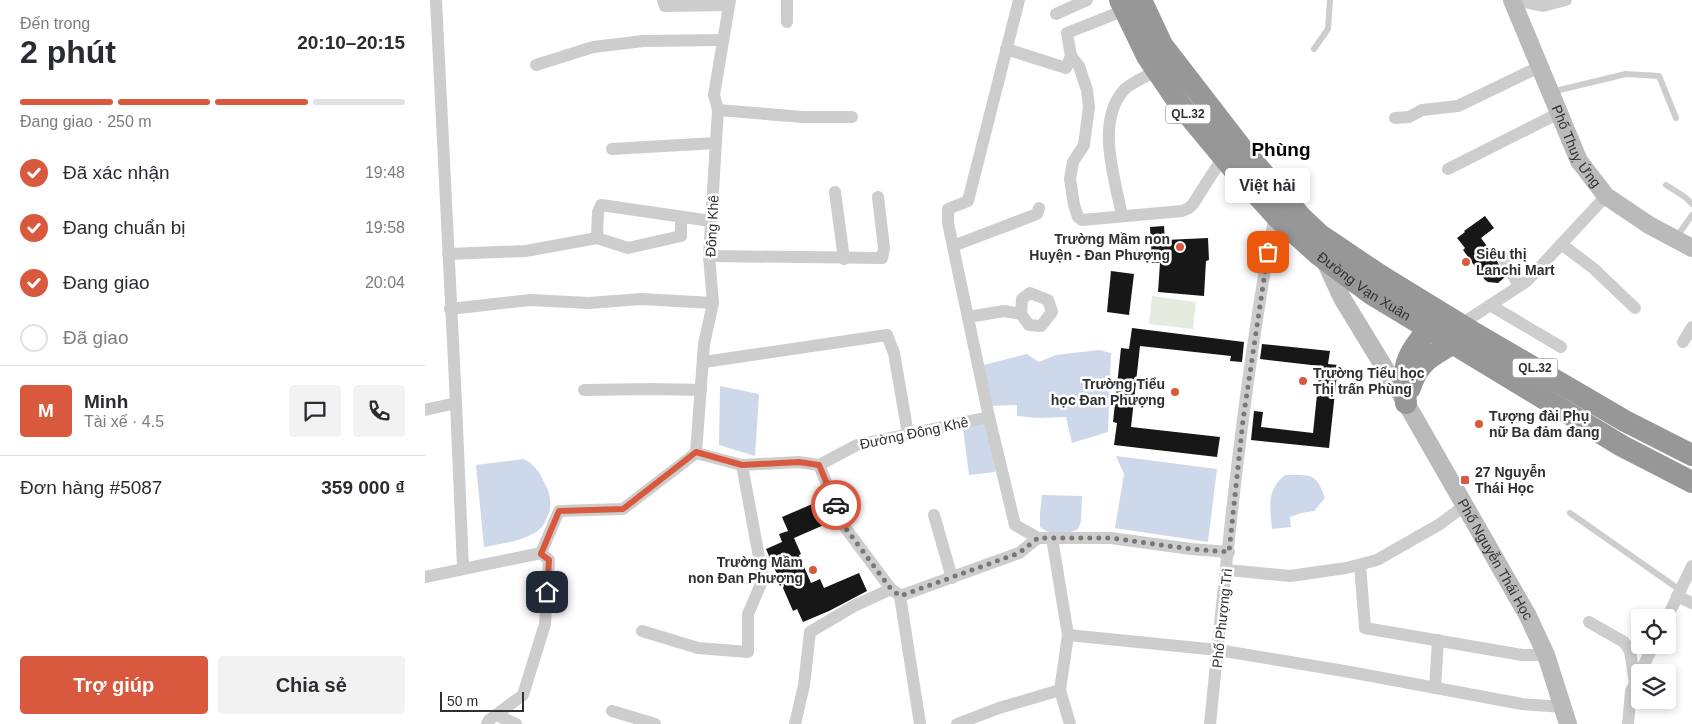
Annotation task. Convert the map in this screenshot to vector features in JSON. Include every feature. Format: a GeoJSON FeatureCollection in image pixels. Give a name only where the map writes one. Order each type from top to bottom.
{"type":"FeatureCollection","features":[{"type":"Feature","properties":{"kind":"highway","name":"Đường Vạn Xuân"},"geometry":{"type":"LineString","coordinates":[[1129,3],[1147,56],[1181,106],[1223,157],[1275,214],[1337,267],[1370,293],[1429,328],[1457,334],[1692,455]]}},
{"type":"Feature","properties":{"kind":"highway","name":"Đường Vạn Xuân"},"geometry":{"type":"LineString","coordinates":[[1129,3],[1243,150],[1301,217],[1320,235],[1337,267]]}},
{"type":"Feature","properties":{"kind":"highway","name":"Đường Vạn Xuân"},"geometry":{"type":"LineString","coordinates":[[1337,267],[1381,276],[1457,334],[1622,446],[1692,482]]}},
{"type":"Feature","properties":{"kind":"highway"},"geometry":{"type":"LineString","coordinates":[[1406,403],[1403,376],[1405,365],[1418,341],[1429,328]]}},
{"type":"Feature","properties":{"kind":"highway"},"geometry":{"type":"LineString","coordinates":[[1406,403],[1414,376],[1422,364],[1457,334]]}},
{"type":"Feature","properties":{"kind":"main road","name":"Phố Thuỵ Ứng"},"geometry":{"type":"LineString","coordinates":[[1512,0],[1579,161],[1606,196],[1649,225],[1692,248]]}},
{"type":"Feature","properties":{"kind":"main road","name":"Phố Nguyễn Thái Học"},"geometry":{"type":"LineString","coordinates":[[1337,267],[1406,403],[1528,616],[1547,655],[1563,717]]}},
{"type":"Feature","properties":{"kind":"street"},"geometry":{"type":"LineString","coordinates":[[436,0],[463,568]]}},
{"type":"Feature","properties":{"kind":"street"},"geometry":{"type":"LineString","coordinates":[[663,0],[665,6],[729,2]]}},
{"type":"Feature","properties":{"kind":"street"},"geometry":{"type":"LineString","coordinates":[[787,0],[787,22]]}},
{"type":"Feature","properties":{"kind":"street"},"geometry":{"type":"LineString","coordinates":[[1019,0],[968,201],[948,209],[947,223],[989,417],[1015,525],[1038,538],[1111,538],[1229,552]]}},
{"type":"Feature","properties":{"kind":"street"},"geometry":{"type":"LineString","coordinates":[[1056,14],[1087,0]]}},
{"type":"Feature","properties":{"kind":"street"},"geometry":{"type":"LineString","coordinates":[[1517,0],[1543,6],[1566,0]]}},
{"type":"Feature","properties":{"kind":"street","name":"Đông Khê"},"geometry":{"type":"LineString","coordinates":[[696,452],[705,344],[713,303],[709,256],[718,110],[714,95],[729,2]]}},
{"type":"Feature","properties":{"kind":"street"},"geometry":{"type":"LineString","coordinates":[[1129,3],[1067,33],[1071,56],[1079,66],[1087,90],[1089,107],[1083,145],[1073,162],[1070,179],[1076,213],[1082,220],[1189,208],[1223,157]]}},
{"type":"Feature","properties":{"kind":"street"},"geometry":{"type":"LineString","coordinates":[[536,65],[593,47],[643,41],[723,40]]}},
{"type":"Feature","properties":{"kind":"street"},"geometry":{"type":"LineString","coordinates":[[1006,49],[1066,68],[1071,56]]}},
{"type":"Feature","properties":{"kind":"street"},"geometry":{"type":"LineString","coordinates":[[1395,118],[1409,117],[1422,110],[1458,106],[1539,67]]}},
{"type":"Feature","properties":{"kind":"street"},"geometry":{"type":"LineString","coordinates":[[1121,211],[1108,146],[1112,109],[1124,90],[1157,70]]}},
{"type":"Feature","properties":{"kind":"street"},"geometry":{"type":"LineString","coordinates":[[718,110],[803,117],[852,117]]}},
{"type":"Feature","properties":{"kind":"street"},"geometry":{"type":"LineString","coordinates":[[1448,169],[1559,114]]}},
{"type":"Feature","properties":{"kind":"street"},"geometry":{"type":"LineString","coordinates":[[612,149],[716,143]]}},
{"type":"Feature","properties":{"kind":"street"},"geometry":{"type":"LineString","coordinates":[[835,192],[844,258]]}},
{"type":"Feature","properties":{"kind":"street"},"geometry":{"type":"LineString","coordinates":[[1457,334],[1490,305],[1527,281],[1606,196]]}},
{"type":"Feature","properties":{"kind":"street"},"geometry":{"type":"LineString","coordinates":[[709,256],[882,258],[884,248],[879,197]]}},
{"type":"Feature","properties":{"kind":"street"},"geometry":{"type":"LineString","coordinates":[[597,238],[598,212],[601,205],[711,221]]}},
{"type":"Feature","properties":{"kind":"street"},"geometry":{"type":"LineString","coordinates":[[953,246],[1037,214],[1039,208]]}},
{"type":"Feature","properties":{"kind":"street","name":"Phố Phượng Trì"},"geometry":{"type":"LineString","coordinates":[[1210,724],[1243,420],[1264,271],[1275,214]]}},
{"type":"Feature","properties":{"kind":"street"},"geometry":{"type":"LineString","coordinates":[[448,254],[526,251],[597,238],[628,248],[681,236],[681,217]]}},
{"type":"Feature","properties":{"kind":"street"},"geometry":{"type":"LineString","coordinates":[[1561,244],[1593,268],[1635,308]]}},
{"type":"Feature","properties":{"kind":"street"},"geometry":{"type":"LineString","coordinates":[[1503,258],[1519,286]]}},
{"type":"Feature","properties":{"kind":"street"},"geometry":{"type":"LineString","coordinates":[[450,309],[530,300],[589,303],[641,299],[713,303]]}},
{"type":"Feature","properties":{"kind":"street"},"geometry":{"type":"LineString","coordinates":[[1490,305],[1561,347]]}},
{"type":"Feature","properties":{"kind":"street"},"geometry":{"type":"LineString","coordinates":[[968,317],[1004,311],[1021,314]]}},
{"type":"Feature","properties":{"kind":"street"},"geometry":{"type":"LineString","coordinates":[[1683,342],[1692,327]]}},
{"type":"Feature","properties":{"kind":"street"},"geometry":{"type":"LineString","coordinates":[[704,362],[887,335],[894,353],[908,434]]}},
{"type":"Feature","properties":{"kind":"street"},"geometry":{"type":"LineString","coordinates":[[585,390],[653,388],[701,390]]}},
{"type":"Feature","properties":{"kind":"street"},"geometry":{"type":"LineString","coordinates":[[425,410],[456,403]]}},
{"type":"Feature","properties":{"kind":"street","name":"Đường Đông Khê"},"geometry":{"type":"LineString","coordinates":[[819,465],[857,445],[989,417]]}},
{"type":"Feature","properties":{"kind":"street"},"geometry":{"type":"LineString","coordinates":[[541,554],[559,511],[623,509],[696,452],[742,465],[799,462],[819,465],[844,526],[896,593],[920,724]]}},
{"type":"Feature","properties":{"kind":"street"},"geometry":{"type":"LineString","coordinates":[[642,630],[698,648],[747,652],[748,614],[763,579],[742,465]]}},
{"type":"Feature","properties":{"kind":"street"},"geometry":{"type":"LineString","coordinates":[[1227,570],[1290,576],[1377,560],[1440,524],[1464,506]]}},
{"type":"Feature","properties":{"kind":"street"},"geometry":{"type":"LineString","coordinates":[[934,515],[952,578]]}},
{"type":"Feature","properties":{"kind":"street"},"geometry":{"type":"LineString","coordinates":[[795,724],[804,685],[810,632],[854,606],[952,578],[1019,553],[1038,538]]}},
{"type":"Feature","properties":{"kind":"street"},"geometry":{"type":"LineString","coordinates":[[1051,538],[1068,635],[1060,690],[1070,724]]}},
{"type":"Feature","properties":{"kind":"street"},"geometry":{"type":"LineString","coordinates":[[425,577],[541,554],[549,560],[545,624],[523,695],[491,720]]}},
{"type":"Feature","properties":{"kind":"street"},"geometry":{"type":"LineString","coordinates":[[1360,564],[1365,628],[1522,655],[1547,655]]}},
{"type":"Feature","properties":{"kind":"street"},"geometry":{"type":"LineString","coordinates":[[1671,609],[1692,566]]}},
{"type":"Feature","properties":{"kind":"street"},"geometry":{"type":"LineString","coordinates":[[1679,593],[1692,603]]}},
{"type":"Feature","properties":{"kind":"street"},"geometry":{"type":"LineString","coordinates":[[1589,622],[1624,642],[1635,664]]}},
{"type":"Feature","properties":{"kind":"street"},"geometry":{"type":"LineString","coordinates":[[1068,635],[1218,650],[1522,704],[1563,717]]}},
{"type":"Feature","properties":{"kind":"street"},"geometry":{"type":"LineString","coordinates":[[1435,688],[1438,640]]}},
{"type":"Feature","properties":{"kind":"street"},"geometry":{"type":"LineString","coordinates":[[957,724],[999,708],[1060,690]]}},
{"type":"Feature","properties":{"kind":"street"},"geometry":{"type":"LineString","coordinates":[[1628,724],[1631,691]]}},
{"type":"Feature","properties":{"kind":"street"},"geometry":{"type":"LineString","coordinates":[[612,711],[655,724]]}},
{"type":"Feature","properties":{"kind":"street"},"geometry":{"type":"LineString","coordinates":[[491,720],[516,724]]}},
{"type":"Feature","properties":{"kind":"lane"},"geometry":{"type":"LineString","coordinates":[[1314,49],[1327,29],[1330,0]]}},
{"type":"Feature","properties":{"kind":"lane"},"geometry":{"type":"LineString","coordinates":[[1550,92],[1627,74],[1659,76],[1676,118]]}},
{"type":"Feature","properties":{"kind":"lane"},"geometry":{"type":"LineString","coordinates":[[1666,185],[1685,197],[1692,204]]}},
{"type":"Feature","properties":{"kind":"lane"},"geometry":{"type":"LineString","coordinates":[[1675,239],[1692,215]]}},
{"type":"Feature","properties":{"kind":"lane"},"geometry":{"type":"LineString","coordinates":[[1570,513],[1679,593]]}},
{"type":"Feature","properties":{"kind":"shaded area"},"geometry":{"type":"Polygon","coordinates":[[[1152,296],[1196,302],[1193,329],[1149,324],[1152,296]]]}},
{"type":"Feature","properties":{"kind":"water"},"geometry":{"type":"Polygon","coordinates":[[[1099,350],[1111,353],[1108,432],[1072,443],[1066,417],[1038,418],[1017,416],[1017,405],[989,406],[979,366],[1027,354],[1039,362],[1056,355],[1099,350]]]}},
{"type":"Feature","properties":{"kind":"water"},"geometry":{"type":"Polygon","coordinates":[[[720,386],[759,394],[755,456],[719,445],[720,386]]]}},
{"type":"Feature","properties":{"kind":"water"},"geometry":{"type":"Polygon","coordinates":[[[985,424],[996,467],[995,472],[969,475],[963,428],[985,424]]]}},
{"type":"Feature","properties":{"kind":"water"},"geometry":{"type":"Polygon","coordinates":[[[1116,456],[1217,469],[1208,542],[1115,528],[1124,474],[1116,456]]]}},
{"type":"Feature","properties":{"kind":"water"},"geometry":{"type":"Polygon","coordinates":[[[523,459],[530,463],[541,476],[550,498],[549,513],[544,524],[533,534],[508,543],[484,547],[476,465],[523,459]]]}},
{"type":"Feature","properties":{"kind":"water"},"geometry":{"type":"Polygon","coordinates":[[[1285,475],[1307,475],[1315,479],[1319,483],[1325,498],[1314,511],[1290,517],[1291,527],[1272,529],[1270,506],[1272,493],[1285,475]]]}},
{"type":"Feature","properties":{"kind":"water"},"geometry":{"type":"Polygon","coordinates":[[[1042,495],[1082,496],[1081,521],[1078,529],[1059,534],[1049,532],[1040,527],[1042,495]]]}},
{"type":"Feature","properties":{"kind":"building"},"geometry":{"type":"Polygon","coordinates":[[[1485,216],[1494,228],[1481,238],[1495,257],[1505,277],[1498,283],[1485,280],[1463,250],[1465,248],[1457,238],[1485,216]]]}},
{"type":"Feature","properties":{"kind":"building"},"geometry":{"type":"Polygon","coordinates":[[[1164,226],[1165,240],[1208,238],[1209,260],[1206,261],[1204,296],[1158,292],[1160,263],[1152,263],[1150,227],[1164,226]]]}},
{"type":"Feature","properties":{"kind":"building"},"geometry":{"type":"Polygon","coordinates":[[[1111,271],[1134,274],[1129,315],[1107,312],[1111,271]]]}},
{"type":"Feature","properties":{"kind":"building"},"geometry":{"type":"Polygon","coordinates":[[[1132,328],[1244,342],[1242,362],[1230,361],[1231,356],[1140,346],[1131,427],[1220,437],[1217,457],[1114,445],[1117,423],[1113,422],[1121,348],[1129,349],[1132,328]]]}},
{"type":"Feature","properties":{"kind":"building"},"geometry":{"type":"Polygon","coordinates":[[[1262,344],[1330,351],[1328,364],[1338,365],[1329,448],[1251,440],[1254,411],[1263,412],[1261,427],[1313,433],[1320,366],[1260,359],[1262,344]]]}},
{"type":"Feature","properties":{"kind":"building"},"geometry":{"type":"Polygon","coordinates":[[[824,499],[833,521],[794,538],[811,583],[820,579],[824,588],[859,573],[867,591],[803,622],[797,609],[793,611],[766,549],[782,542],[779,534],[788,531],[782,517],[824,499]]]}},
{"type":"Feature","properties":{"kind":"way so far"},"geometry":{"type":"LineString","coordinates":[[836,505],[844,526],[891,589],[900,596],[1019,553],[1038,538],[1111,538],[1229,552],[1243,420],[1268,252]]}},
{"type":"Feature","properties":{"kind":"place","name":"Trường Mầm non Huyện - Đan Phượng"},"geometry":{"type":"Point","coordinates":[1180,247]}},
{"type":"Feature","properties":{"kind":"place","name":"Việt hải"},"geometry":{"type":"Point","coordinates":[1268,252]}},
{"type":"Feature","properties":{"kind":"place","name":"Siêu thị Lanchi Mart"},"geometry":{"type":"Point","coordinates":[1466,262]}},
{"type":"Feature","properties":{"kind":"place","name":"Trường Tiểu học Thị trấn Phùng"},"geometry":{"type":"Point","coordinates":[1303,381]}},
{"type":"Feature","properties":{"kind":"place","name":"Trường Tiểu học Đan Phượng"},"geometry":{"type":"Point","coordinates":[1175,392]}},
{"type":"Feature","properties":{"kind":"place","name":"Tượng đài Phụ nữ Ba đảm đang"},"geometry":{"type":"Point","coordinates":[1479,424]}},
{"type":"Feature","properties":{"kind":"place","name":"27 Nguyễn Thái Học"},"geometry":{"type":"Point","coordinates":[1465,480]}},
{"type":"Feature","properties":{"kind":"place","name":"Trường Mầm non Đan Phượng"},"geometry":{"type":"Point","coordinates":[813,570]}},
{"type":"Feature","properties":{"kind":"district","name":"Phùng"},"geometry":{"type":"Point","coordinates":[1281,149]}},
{"type":"Feature","properties":{"kind":"route"},"geometry":{"type":"LineString","coordinates":[[547,592],[549,560],[541,554],[559,511],[623,509],[696,452],[742,465],[799,462],[819,465],[836,505]]}}]}
